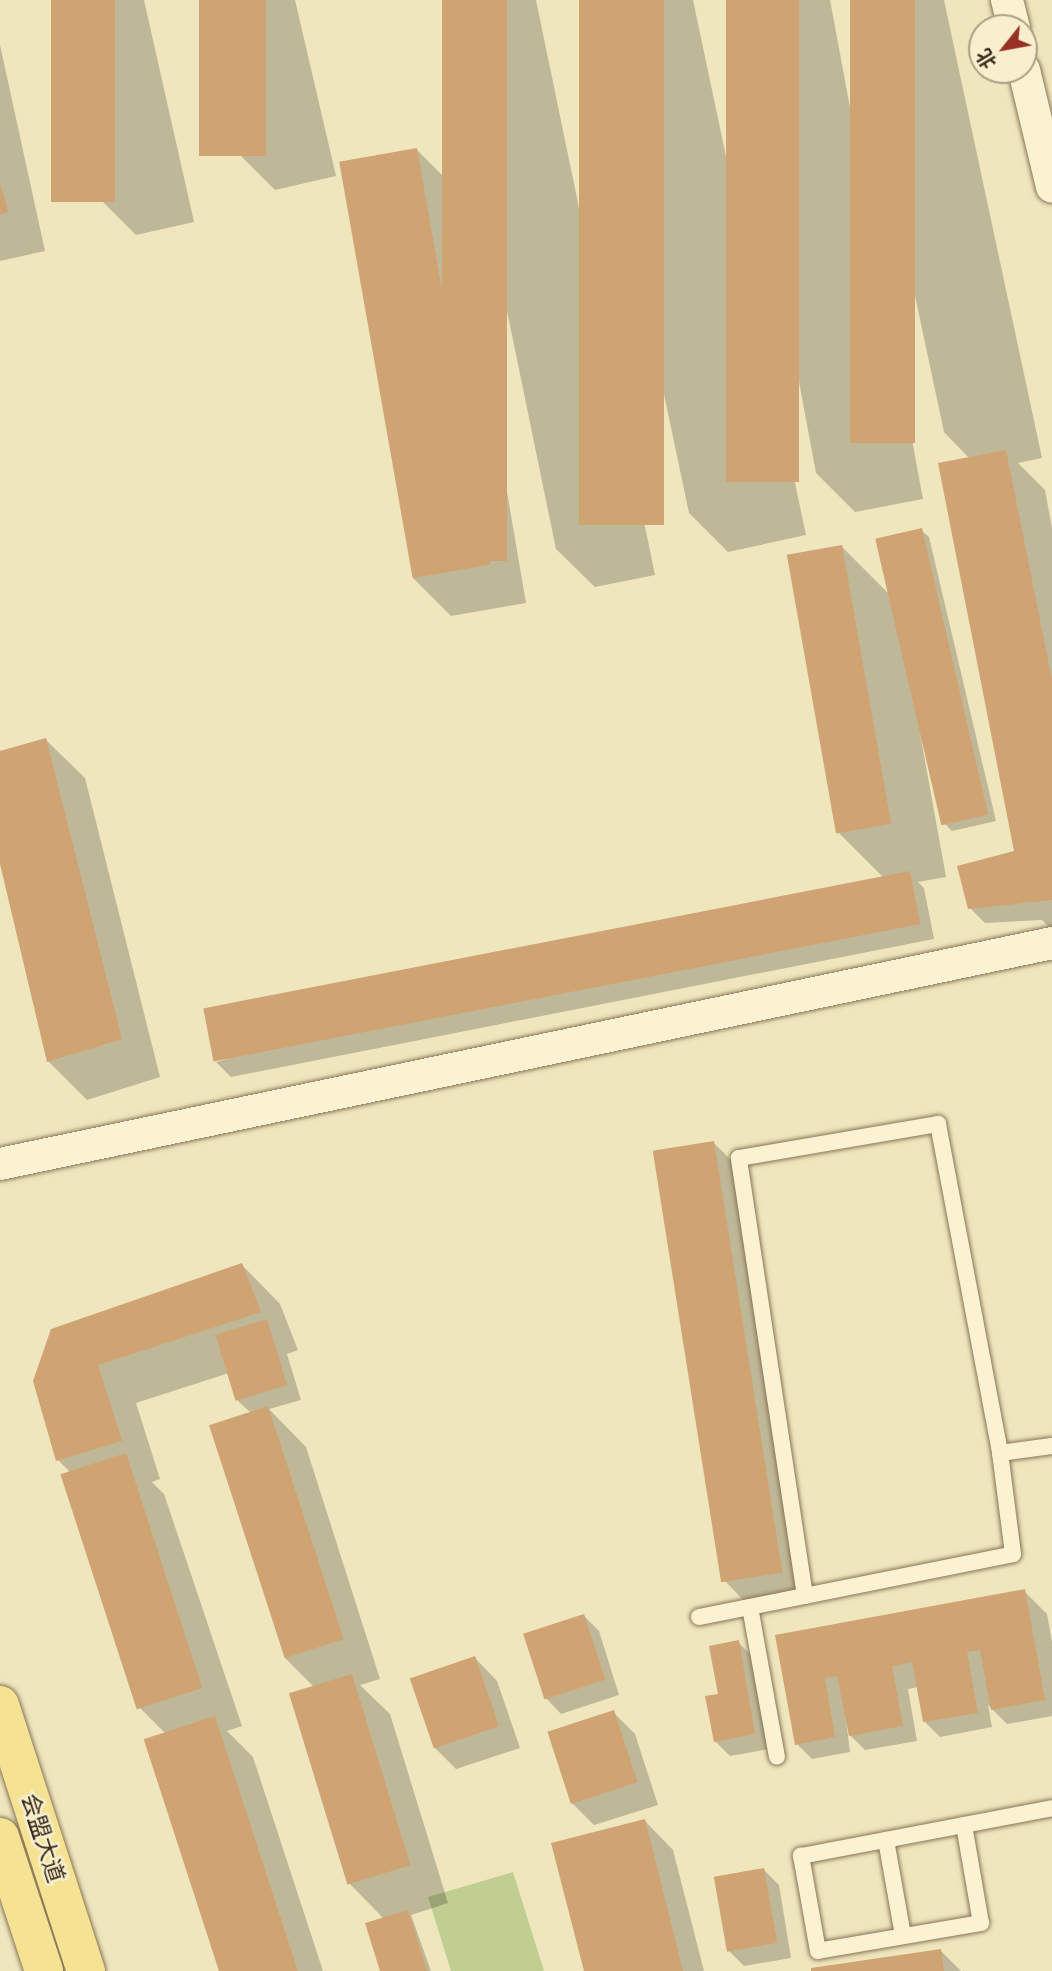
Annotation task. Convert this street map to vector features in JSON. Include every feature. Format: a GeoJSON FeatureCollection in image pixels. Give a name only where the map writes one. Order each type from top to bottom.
{"type":"FeatureCollection","features":[{"type":"Feature","properties":{"kind":"main road","name":"会盟大道"},"geometry":{"type":"LineString","coordinates":[[0,1705],[86,1971]]}},
{"type":"Feature","properties":{"kind":"main road","name":"会盟大道"},"geometry":{"type":"LineString","coordinates":[[0,1837],[44,1971]]}},
{"type":"Feature","properties":{"kind":"street"},"geometry":{"type":"LineString","coordinates":[[1027,84],[1052,187]]}},
{"type":"Feature","properties":{"kind":"street"},"geometry":{"type":"LineString","coordinates":[[0,1164],[1052,943]]}},
{"type":"Feature","properties":{"kind":"lane"},"geometry":{"type":"LineString","coordinates":[[699,1617],[805,1596],[1013,1554],[1000,1453],[939,1124],[739,1158],[805,1596]]}},
{"type":"Feature","properties":{"kind":"lane"},"geometry":{"type":"LineString","coordinates":[[1000,1453],[1052,1446]]}},
{"type":"Feature","properties":{"kind":"lane"},"geometry":{"type":"LineString","coordinates":[[750,1607],[777,1757]]}},
{"type":"Feature","properties":{"kind":"lane"},"geometry":{"type":"LineString","coordinates":[[964,1825],[981,1923],[818,1951],[801,1856],[1052,1808]]}},
{"type":"Feature","properties":{"kind":"lane"},"geometry":{"type":"LineString","coordinates":[[886,1840],[903,1935]]}},
{"type":"Feature","properties":{"kind":"green space"},"geometry":{"type":"Polygon","coordinates":[[[513,1872],[544,1971],[451,1971],[428,1897],[513,1872]]]}},
{"type":"Feature","properties":{"kind":"building"},"geometry":{"type":"Polygon","coordinates":[[[51,0],[115,0],[115,202],[51,202],[51,0]]]}},
{"type":"Feature","properties":{"kind":"building"},"geometry":{"type":"Polygon","coordinates":[[[199,0],[266,0],[266,156],[199,156],[199,0]]]}},
{"type":"Feature","properties":{"kind":"building"},"geometry":{"type":"Polygon","coordinates":[[[442,0],[507,0],[507,561],[442,561],[442,0]]]}},
{"type":"Feature","properties":{"kind":"building"},"geometry":{"type":"Polygon","coordinates":[[[579,0],[664,0],[664,525],[579,525],[579,0]]]}},
{"type":"Feature","properties":{"kind":"building"},"geometry":{"type":"Polygon","coordinates":[[[726,0],[799,0],[799,482],[726,482],[726,0]]]}},
{"type":"Feature","properties":{"kind":"building"},"geometry":{"type":"Polygon","coordinates":[[[850,0],[915,0],[915,443],[850,443],[850,0]]]}},
{"type":"Feature","properties":{"kind":"building"},"geometry":{"type":"Polygon","coordinates":[[[417,148],[490,565],[413,578],[339,162],[417,148]]]}},
{"type":"Feature","properties":{"kind":"building"},"geometry":{"type":"Polygon","coordinates":[[[0,182],[8,212],[0,214],[0,182]]]}},
{"type":"Feature","properties":{"kind":"building"},"geometry":{"type":"Polygon","coordinates":[[[1006,450],[1052,680],[1052,900],[968,909],[957,866],[1014,851],[938,463],[1006,450]]]}},
{"type":"Feature","properties":{"kind":"building"},"geometry":{"type":"Polygon","coordinates":[[[922,528],[988,814],[941,825],[875,539],[922,528]]]}},
{"type":"Feature","properties":{"kind":"building"},"geometry":{"type":"Polygon","coordinates":[[[842,545],[891,824],[836,833],[787,555],[842,545]]]}},
{"type":"Feature","properties":{"kind":"building"},"geometry":{"type":"Polygon","coordinates":[[[46,738],[122,1039],[47,1062],[0,864],[0,751],[46,738]]]}},
{"type":"Feature","properties":{"kind":"building"},"geometry":{"type":"Polygon","coordinates":[[[910,871],[920,924],[214,1061],[203,1008],[910,871]]]}},
{"type":"Feature","properties":{"kind":"building"},"geometry":{"type":"Polygon","coordinates":[[[714,1141],[782,1573],[721,1582],[653,1151],[714,1141]]]}},
{"type":"Feature","properties":{"kind":"building"},"geometry":{"type":"Polygon","coordinates":[[[242,1263],[261,1312],[98,1365],[122,1441],[56,1461],[33,1381],[51,1329],[242,1263]]]}},
{"type":"Feature","properties":{"kind":"building"},"geometry":{"type":"Polygon","coordinates":[[[267,1319],[287,1385],[236,1401],[215,1335],[267,1319]]]}},
{"type":"Feature","properties":{"kind":"building"},"geometry":{"type":"Polygon","coordinates":[[[268,1406],[344,1639],[285,1658],[209,1425],[268,1406]]]}},
{"type":"Feature","properties":{"kind":"building"},"geometry":{"type":"Polygon","coordinates":[[[126,1453],[202,1688],[137,1709],[60,1474],[126,1453]]]}},
{"type":"Feature","properties":{"kind":"building"},"geometry":{"type":"Polygon","coordinates":[[[1025,1589],[1045,1700],[991,1710],[980,1650],[967,1652],[978,1713],[923,1722],[912,1662],[892,1666],[903,1726],[849,1736],[837,1676],[825,1678],[835,1737],[795,1745],[775,1635],[1025,1589]]]}},
{"type":"Feature","properties":{"kind":"building"},"geometry":{"type":"Polygon","coordinates":[[[584,1614],[605,1680],[544,1699],[523,1634],[584,1614]]]}},
{"type":"Feature","properties":{"kind":"building"},"geometry":{"type":"Polygon","coordinates":[[[739,1640],[755,1734],[714,1742],[705,1696],[718,1694],[709,1646],[739,1640]]]}},
{"type":"Feature","properties":{"kind":"building"},"geometry":{"type":"Polygon","coordinates":[[[475,1656],[499,1726],[434,1748],[410,1678],[475,1656]]]}},
{"type":"Feature","properties":{"kind":"building"},"geometry":{"type":"Polygon","coordinates":[[[352,1674],[410,1865],[347,1885],[289,1693],[352,1674]]]}},
{"type":"Feature","properties":{"kind":"building"},"geometry":{"type":"Polygon","coordinates":[[[614,1710],[637,1782],[571,1804],[547,1732],[614,1710]]]}},
{"type":"Feature","properties":{"kind":"building"},"geometry":{"type":"Polygon","coordinates":[[[215,1716],[298,1971],[219,1971],[144,1739],[215,1716]]]}},
{"type":"Feature","properties":{"kind":"building"},"geometry":{"type":"Polygon","coordinates":[[[645,1819],[683,1971],[584,1971],[551,1843],[645,1819]]]}},
{"type":"Feature","properties":{"kind":"building"},"geometry":{"type":"Polygon","coordinates":[[[764,1868],[777,1943],[727,1952],[714,1877],[764,1868]]]}},
{"type":"Feature","properties":{"kind":"building"},"geometry":{"type":"Polygon","coordinates":[[[408,1910],[427,1971],[380,1971],[365,1923],[408,1910]]]}},
{"type":"Feature","properties":{"kind":"building"},"geometry":{"type":"Polygon","coordinates":[[[941,1949],[944,1971],[811,1971],[811,1968],[941,1949]]]}}]}
